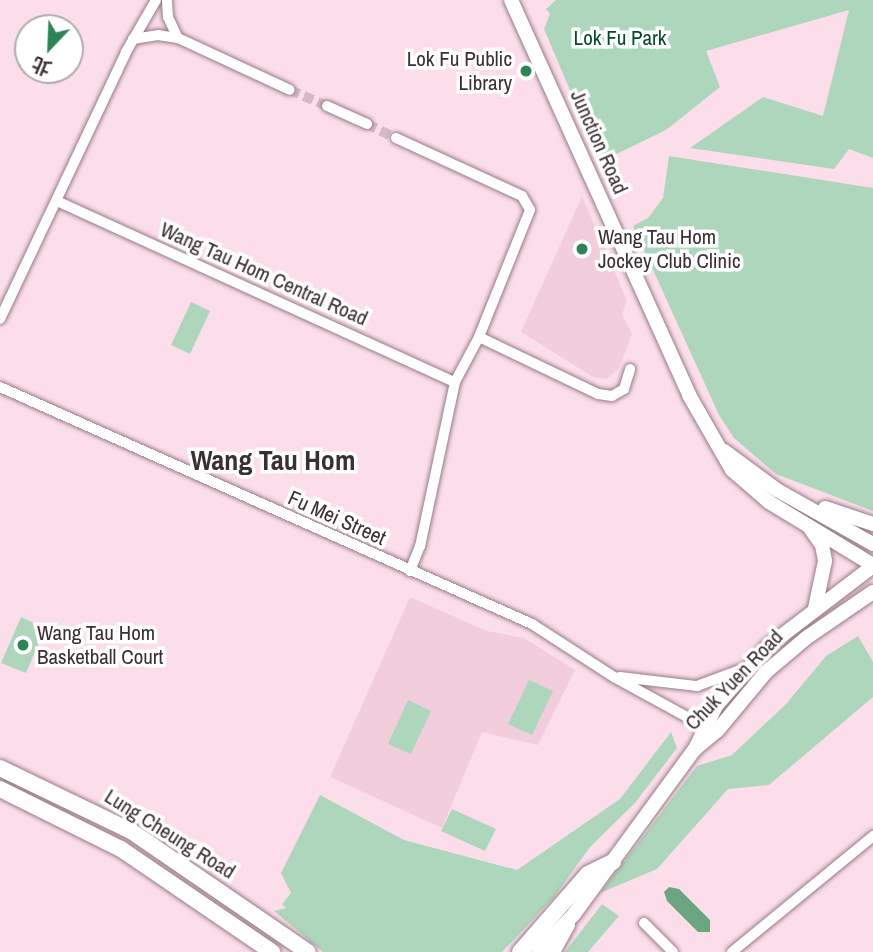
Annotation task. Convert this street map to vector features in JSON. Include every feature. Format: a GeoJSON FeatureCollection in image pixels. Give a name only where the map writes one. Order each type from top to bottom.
{"type":"FeatureCollection","features":[{"type":"Feature","properties":{"kind":"highway","name":"Lung Cheung Road"},"geometry":{"type":"LineString","coordinates":[[0,768],[131,831],[308,952]]}},
{"type":"Feature","properties":{"kind":"highway","name":"Lung Cheung Road"},"geometry":{"type":"LineString","coordinates":[[0,789],[121,849],[272,952]]}},
{"type":"Feature","properties":{"kind":"highway"},"geometry":{"type":"LineString","coordinates":[[520,952],[588,874],[613,862]]}},
{"type":"Feature","properties":{"kind":"main road","name":"Junction Road"},"geometry":{"type":"LineString","coordinates":[[510,0],[689,395],[724,451],[732,470],[749,487],[873,566]]}},
{"type":"Feature","properties":{"kind":"main road","name":"Junction Road"},"geometry":{"type":"LineString","coordinates":[[724,451],[777,490],[810,506],[873,544]]}},
{"type":"Feature","properties":{"kind":"main road"},"geometry":{"type":"LineString","coordinates":[[810,506],[873,524]]}},
{"type":"Feature","properties":{"kind":"main road"},"geometry":{"type":"LineString","coordinates":[[807,523],[822,545],[825,561],[815,608]]}},
{"type":"Feature","properties":{"kind":"main road","name":"Chuk Yuen Road"},"geometry":{"type":"LineString","coordinates":[[694,751],[702,728],[748,667],[815,608],[873,566]]}},
{"type":"Feature","properties":{"kind":"main road","name":"Chuk Yuen Road"},"geometry":{"type":"LineString","coordinates":[[538,952],[574,914],[694,751],[717,732],[775,664],[873,592]]}},
{"type":"Feature","properties":{"kind":"main road"},"geometry":{"type":"LineString","coordinates":[[841,613],[873,606]]}},
{"type":"Feature","properties":{"kind":"main road","name":"Chuk Yuen Road"},"geometry":{"type":"LineString","coordinates":[[553,952],[574,914]]}},
{"type":"Feature","properties":{"kind":"street"},"geometry":{"type":"LineString","coordinates":[[0,318],[133,39],[156,0]]}},
{"type":"Feature","properties":{"kind":"street"},"geometry":{"type":"LineString","coordinates":[[167,0],[168,17],[178,38]]}},
{"type":"Feature","properties":{"kind":"street"},"geometry":{"type":"LineString","coordinates":[[133,39],[158,35],[178,38],[290,89]]}},
{"type":"Feature","properties":{"kind":"street"},"geometry":{"type":"LineString","coordinates":[[327,106],[367,124]]}},
{"type":"Feature","properties":{"kind":"street"},"geometry":{"type":"LineString","coordinates":[[396,138],[526,198],[529,219],[479,337],[455,382],[420,546],[410,571]]}},
{"type":"Feature","properties":{"kind":"street","name":"Wang Tau Hom Central Road"},"geometry":{"type":"LineString","coordinates":[[57,201],[455,382]]}},
{"type":"Feature","properties":{"kind":"street"},"geometry":{"type":"LineString","coordinates":[[479,337],[598,394],[612,396],[624,388],[630,369]]}},
{"type":"Feature","properties":{"kind":"street","name":"Fu Mei Street"},"geometry":{"type":"LineString","coordinates":[[0,387],[533,624],[614,677],[702,728],[717,732]]}},
{"type":"Feature","properties":{"kind":"street","name":"Fu Mei Street"},"geometry":{"type":"LineString","coordinates":[[614,677],[697,686],[748,667]]}},
{"type":"Feature","properties":{"kind":"street"},"geometry":{"type":"LineString","coordinates":[[738,950],[873,836]]}},
{"type":"Feature","properties":{"kind":"street"},"geometry":{"type":"LineString","coordinates":[[644,923],[673,952]]}},
{"type":"Feature","properties":{"kind":"shaded area","name":"Wang Tau Hom Jockey Club Clinic"},"geometry":{"type":"Polygon","coordinates":[[[582,196],[627,301],[622,314],[632,334],[619,368],[607,379],[593,377],[521,332],[582,196]]]}},
{"type":"Feature","properties":{"kind":"shaded area"},"geometry":{"type":"Polygon","coordinates":[[[410,597],[487,631],[524,638],[575,670],[538,745],[482,732],[442,828],[330,777],[410,597]]]}},
{"type":"Feature","properties":{"kind":"shaded area"},"geometry":{"type":"Polygon","coordinates":[[[669,887],[679,889],[710,920],[710,932],[698,932],[667,901],[664,892],[669,887]]]}},
{"type":"Feature","properties":{"kind":"green space","name":"Lok Fu Park"},"geometry":{"type":"Polygon","coordinates":[[[556,0],[873,0],[873,158],[849,149],[834,169],[690,148],[763,97],[823,116],[849,10],[706,51],[720,87],[666,130],[606,159],[593,144],[544,29],[550,14],[546,9],[556,0]]]}},
{"type":"Feature","properties":{"kind":"green space"},"geometry":{"type":"Polygon","coordinates":[[[669,156],[873,188],[873,511],[776,474],[734,438],[719,415],[633,226],[648,218],[663,198],[669,156]]]}},
{"type":"Feature","properties":{"kind":"green space"},"geometry":{"type":"Polygon","coordinates":[[[191,302],[210,311],[190,354],[171,345],[191,302]]]}},
{"type":"Feature","properties":{"kind":"green space","name":"Wang Tau Hom Basketball Court"},"geometry":{"type":"Polygon","coordinates":[[[21,617],[45,628],[26,673],[1,663],[21,617]]]}},
{"type":"Feature","properties":{"kind":"green space"},"geometry":{"type":"Polygon","coordinates":[[[858,636],[873,662],[873,697],[769,785],[728,789],[657,869],[600,893],[697,766],[732,755],[786,704],[826,656],[858,636]]]}},
{"type":"Feature","properties":{"kind":"green space"},"geometry":{"type":"Polygon","coordinates":[[[529,680],[553,691],[532,735],[508,724],[529,680]]]}},
{"type":"Feature","properties":{"kind":"green space"},"geometry":{"type":"Polygon","coordinates":[[[408,700],[431,711],[411,754],[388,744],[408,700]]]}},
{"type":"Feature","properties":{"kind":"green space"},"geometry":{"type":"Polygon","coordinates":[[[671,732],[677,748],[635,803],[590,847],[554,897],[502,952],[323,952],[274,911],[286,908],[282,904],[291,893],[281,873],[320,795],[404,840],[517,870],[620,799],[671,732]]]}},
{"type":"Feature","properties":{"kind":"green space"},"geometry":{"type":"Polygon","coordinates":[[[452,809],[496,829],[485,851],[441,831],[452,809]]]}},
{"type":"Feature","properties":{"kind":"green space"},"geometry":{"type":"Polygon","coordinates":[[[602,904],[619,916],[588,952],[565,952],[602,904]]]}},
{"type":"Feature","properties":{"kind":"tunnel"},"geometry":{"type":"LineString","coordinates":[[290,90],[327,106]]}},
{"type":"Feature","properties":{"kind":"tunnel"},"geometry":{"type":"LineString","coordinates":[[367,124],[396,138]]}},
{"type":"Feature","properties":{"kind":"place","name":"Lok Fu Public Library"},"geometry":{"type":"Point","coordinates":[526,71]}},
{"type":"Feature","properties":{"kind":"place","name":"Wang Tau Hom Jockey Club Clinic"},"geometry":{"type":"Point","coordinates":[582,249]}},
{"type":"Feature","properties":{"kind":"place","name":"Wang Tau Hom Basketball Court"},"geometry":{"type":"Point","coordinates":[23,645]}},
{"type":"Feature","properties":{"kind":"district","name":"Wang Tau Hom"},"geometry":{"type":"Point","coordinates":[273,460]}}]}
